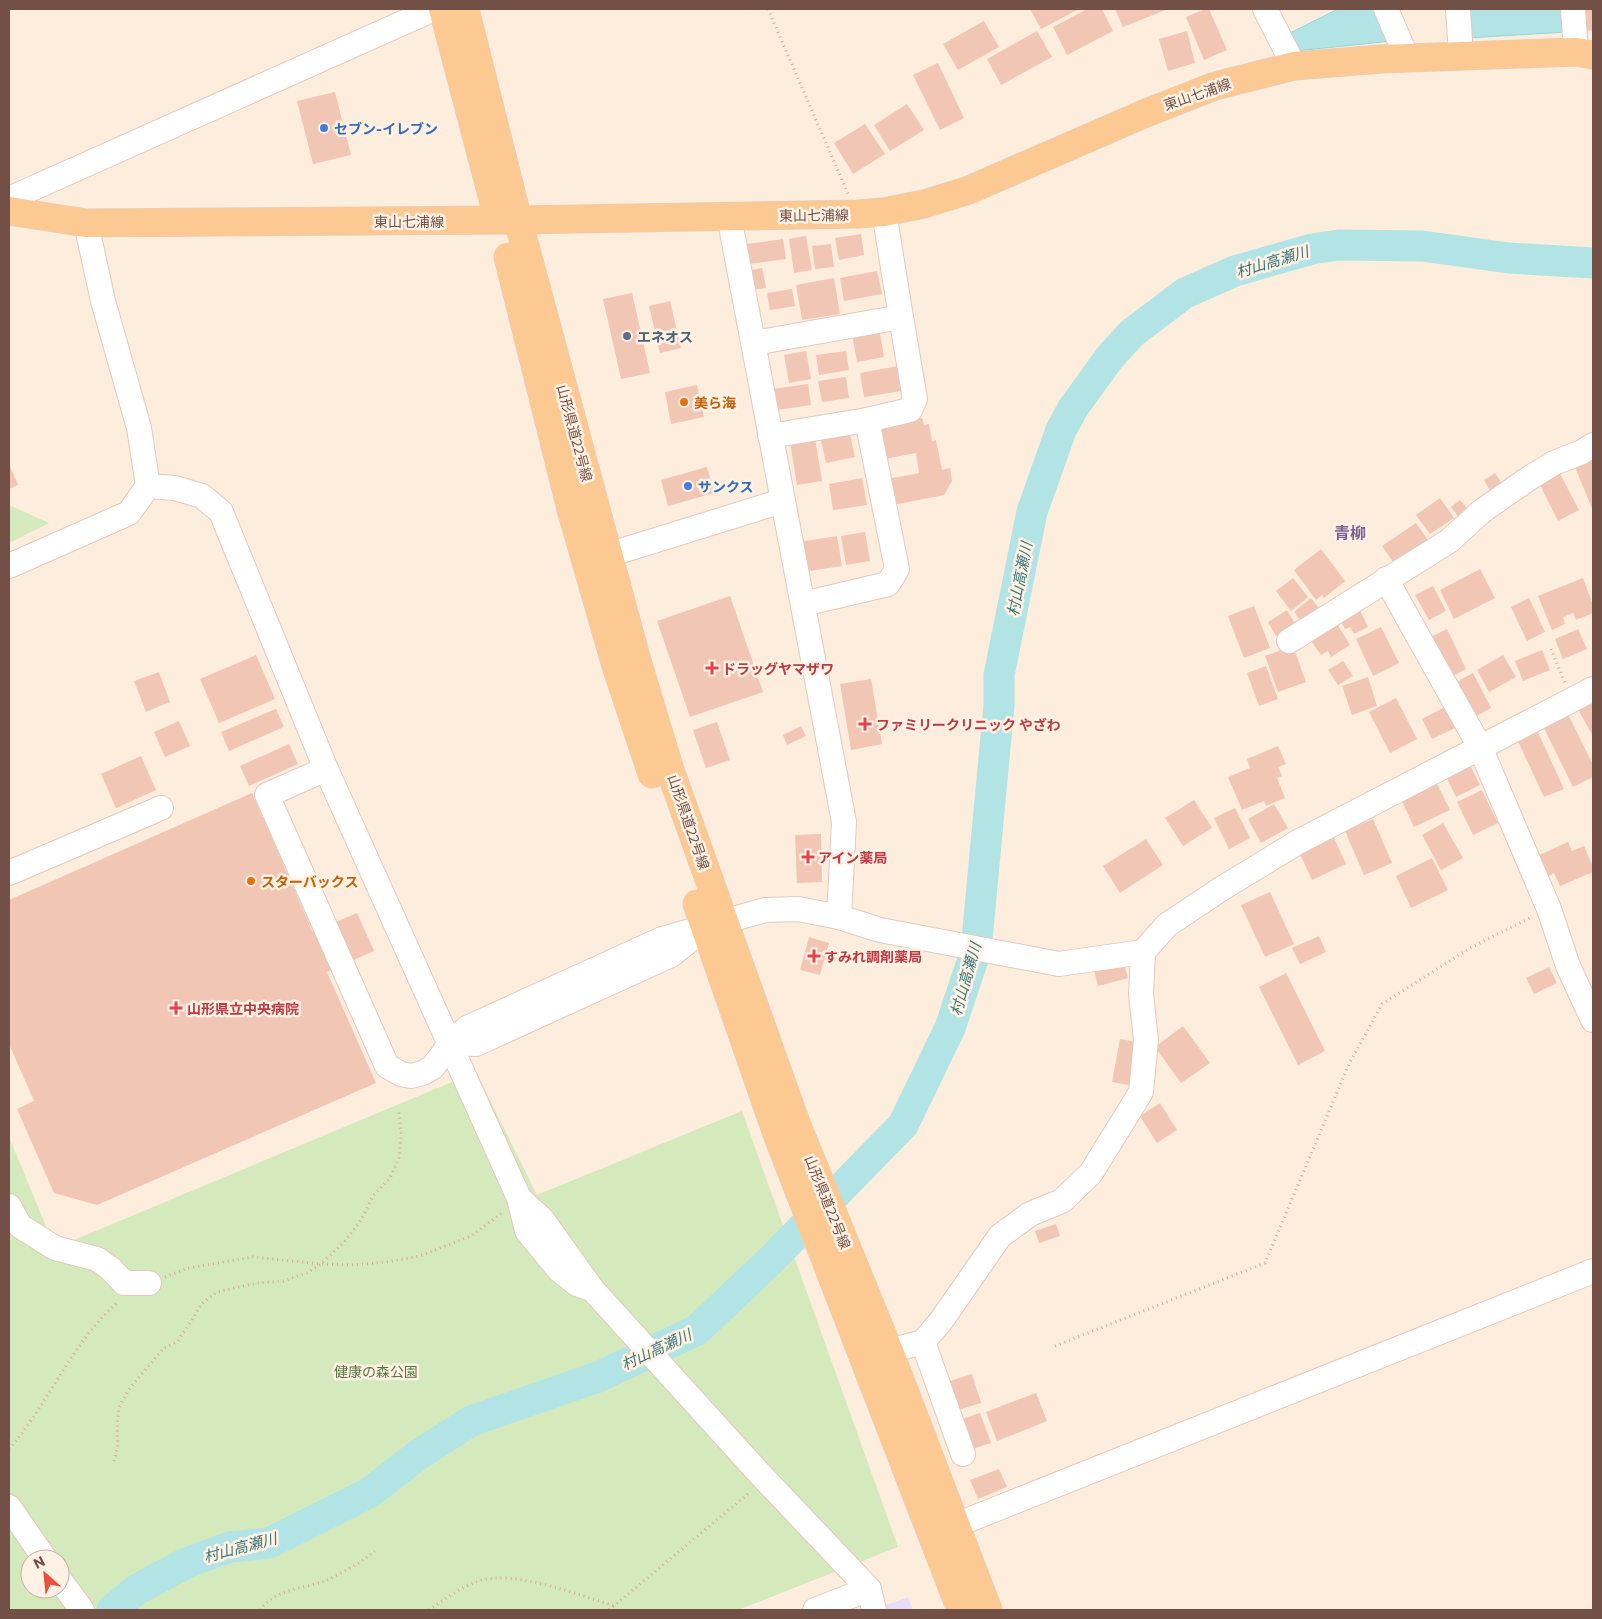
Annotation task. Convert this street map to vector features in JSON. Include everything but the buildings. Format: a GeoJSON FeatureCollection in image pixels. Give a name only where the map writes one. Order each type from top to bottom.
{"type":"FeatureCollection","features":[{"type":"Feature","properties":{"kind":"main road","name":"山形県道22号線"},"geometry":{"type":"LineString","coordinates":[[443,9],[608,555],[714,924]]}},
{"type":"Feature","properties":{"kind":"main road","name":"山形県道22号線"},"geometry":{"type":"LineString","coordinates":[[465,9],[508,220],[530,340],[572,513],[613,657],[714,924],[787,1129],[841,1299],[961,1610]]}},
{"type":"Feature","properties":{"kind":"main road","name":"東山七浦線"},"geometry":{"type":"LineString","coordinates":[[9,211],[86,223],[508,220],[884,212],[924,204],[969,190],[1146,113],[1215,86],[1294,66],[1407,58],[1585,54]]}},
{"type":"Feature","properties":{"kind":"main road","name":"山形県道22号線"},"geometry":{"type":"LineString","coordinates":[[787,1129],[889,1351],[988,1610]]}},
{"type":"Feature","properties":{"kind":"street"},"geometry":{"type":"LineString","coordinates":[[9,199],[434,9]]}},
{"type":"Feature","properties":{"kind":"street"},"geometry":{"type":"LineString","coordinates":[[1265,9],[1294,66]]}},
{"type":"Feature","properties":{"kind":"street"},"geometry":{"type":"LineString","coordinates":[[1386,9],[1407,58]]}},
{"type":"Feature","properties":{"kind":"street"},"geometry":{"type":"LineString","coordinates":[[1458,9],[1462,56]]}},
{"type":"Feature","properties":{"kind":"street"},"geometry":{"type":"LineString","coordinates":[[1573,9],[1585,54]]}},
{"type":"Feature","properties":{"kind":"street"},"geometry":{"type":"LineString","coordinates":[[770,436],[866,420],[910,410],[915,399],[884,212]]}},
{"type":"Feature","properties":{"kind":"street"},"geometry":{"type":"LineString","coordinates":[[729,216],[844,822],[839,917]]}},
{"type":"Feature","properties":{"kind":"street"},"geometry":{"type":"LineString","coordinates":[[9,566],[129,513],[148,486],[139,428],[103,300],[86,223]]}},
{"type":"Feature","properties":{"kind":"street"},"geometry":{"type":"LineString","coordinates":[[754,343],[901,317]]}},
{"type":"Feature","properties":{"kind":"street"},"geometry":{"type":"LineString","coordinates":[[803,604],[888,584],[897,569],[866,420]]}},
{"type":"Feature","properties":{"kind":"street"},"geometry":{"type":"LineString","coordinates":[[1289,641],[1448,541],[1482,511],[1531,477],[1554,463],[1582,452],[1593,445]]}},
{"type":"Feature","properties":{"kind":"street"},"geometry":{"type":"LineString","coordinates":[[148,486],[175,488],[202,496],[221,512],[326,769],[519,1198],[542,1218],[592,1289],[754,1483],[871,1600]]}},
{"type":"Feature","properties":{"kind":"street"},"geometry":{"type":"LineString","coordinates":[[608,555],[782,501]]}},
{"type":"Feature","properties":{"kind":"street"},"geometry":{"type":"LineString","coordinates":[[1386,579],[1480,747],[1549,908],[1568,966],[1593,1020]]}},
{"type":"Feature","properties":{"kind":"street"},"geometry":{"type":"LineString","coordinates":[[889,1351],[923,1342],[941,1321],[1000,1236],[1030,1214],[1062,1201],[1091,1173],[1141,1092],[1146,1040],[1141,994],[1143,952],[1167,925],[1221,888],[1298,842],[1593,689]]}},
{"type":"Feature","properties":{"kind":"street"},"geometry":{"type":"LineString","coordinates":[[326,769],[267,795],[387,1066],[401,1074],[411,1076],[423,1072],[433,1066],[450,1043]]}},
{"type":"Feature","properties":{"kind":"street"},"geometry":{"type":"LineString","coordinates":[[9,873],[161,808]]}},
{"type":"Feature","properties":{"kind":"street"},"geometry":{"type":"LineString","coordinates":[[450,1043],[476,1044],[671,956],[714,924],[765,910],[798,909],[839,917],[880,930],[1059,964],[1143,952]]}},
{"type":"Feature","properties":{"kind":"street"},"geometry":{"type":"LineString","coordinates":[[9,1206],[20,1226],[55,1248],[97,1260],[111,1269],[124,1283],[149,1282]]}},
{"type":"Feature","properties":{"kind":"street"},"geometry":{"type":"LineString","coordinates":[[956,1525],[1593,1271]]}},
{"type":"Feature","properties":{"kind":"street"},"geometry":{"type":"LineString","coordinates":[[923,1342],[964,1454]]}},
{"type":"Feature","properties":{"kind":"street"},"geometry":{"type":"LineString","coordinates":[[9,1507],[38,1549]]}},
{"type":"Feature","properties":{"kind":"street"},"geometry":{"type":"LineString","coordinates":[[70,1594],[82,1610]]}},
{"type":"Feature","properties":{"kind":"street"},"geometry":{"type":"LineString","coordinates":[[815,1610],[871,1600]]}},
{"type":"Feature","properties":{"kind":"path"},"geometry":{"type":"LineString","coordinates":[[768,9],[857,214]]}},
{"type":"Feature","properties":{"kind":"path"},"geometry":{"type":"LineString","coordinates":[[1551,648],[1572,700]]}},
{"type":"Feature","properties":{"kind":"path"},"geometry":{"type":"LineString","coordinates":[[1055,1346],[1265,1263],[1349,1064],[1382,1004],[1470,948],[1549,908]]}},
{"type":"Feature","properties":{"kind":"path"},"geometry":{"type":"LineString","coordinates":[[114,1461],[118,1445],[119,1407],[130,1388],[163,1349],[178,1341],[201,1304],[217,1292],[257,1283],[283,1281],[306,1273],[321,1264],[345,1241],[361,1220],[373,1196],[390,1178],[399,1158],[400,1112]]}},
{"type":"Feature","properties":{"kind":"path"},"geometry":{"type":"LineString","coordinates":[[9,1449],[43,1403],[90,1332],[109,1310],[124,1297],[149,1282],[188,1268],[253,1257],[321,1264],[369,1263],[420,1256],[472,1236],[519,1198]]}},
{"type":"Feature","properties":{"kind":"path"},"geometry":{"type":"LineString","coordinates":[[609,1610],[754,1483]]}},
{"type":"Feature","properties":{"kind":"path"},"geometry":{"type":"LineString","coordinates":[[260,1610],[265,1603],[289,1589],[324,1581],[360,1563],[375,1551]]}},
{"type":"Feature","properties":{"kind":"path"},"geometry":{"type":"LineString","coordinates":[[429,1610],[443,1600],[480,1580],[504,1578],[538,1583],[615,1606]]}},
{"type":"Feature","properties":{"kind":"shaded area"},"geometry":{"type":"Polygon","coordinates":[[[908,1597],[913,1610],[873,1610],[908,1597]]]}},
{"type":"Feature","properties":{"kind":"green space"},"geometry":{"type":"Polygon","coordinates":[[[9,505],[49,523],[9,543],[9,505]]]}},
{"type":"Feature","properties":{"kind":"green space","name":"健康の森公園"},"geometry":{"type":"Polygon","coordinates":[[[476,1072],[537,1195],[742,1111],[898,1547],[738,1610],[9,1610],[9,1137],[55,1248],[476,1072]]]}},
{"type":"Feature","properties":{"kind":"water"},"geometry":{"type":"Polygon","coordinates":[[[1338,9],[1378,9],[1392,41],[1296,51],[1290,33],[1338,9]]]}},
{"type":"Feature","properties":{"kind":"water"},"geometry":{"type":"Polygon","coordinates":[[[1466,9],[1565,9],[1566,32],[1467,38],[1466,9]]]}},
{"type":"Feature","properties":{"kind":"waterway","name":"村山高瀬川"},"geometry":{"type":"LineString","coordinates":[[112,1610],[136,1590],[186,1563],[230,1547],[269,1543],[369,1493],[418,1455],[471,1421],[598,1377],[697,1330],[771,1260],[903,1125],[950,1028],[976,950],[999,705],[999,675],[1032,512],[1061,430],[1073,408],[1110,357],[1132,333],[1185,293],[1235,271],[1312,249],[1339,245],[1422,246],[1509,258],[1593,263]]}},
{"type":"Feature","properties":{"kind":"place","name":"セブン-イレブン"},"geometry":{"type":"Point","coordinates":[324,128]}},
{"type":"Feature","properties":{"kind":"place","name":"エネオス"},"geometry":{"type":"Point","coordinates":[627,336]}},
{"type":"Feature","properties":{"kind":"place","name":"美ら海"},"geometry":{"type":"Point","coordinates":[684,402]}},
{"type":"Feature","properties":{"kind":"place","name":"サンクス"},"geometry":{"type":"Point","coordinates":[688,486]}},
{"type":"Feature","properties":{"kind":"place","name":"ドラッグヤマザワ"},"geometry":{"type":"Point","coordinates":[712,668]}},
{"type":"Feature","properties":{"kind":"place","name":"ファミリークリニック やざわ"},"geometry":{"type":"Point","coordinates":[865,724]}},
{"type":"Feature","properties":{"kind":"place","name":"アイン薬局"},"geometry":{"type":"Point","coordinates":[808,857]}},
{"type":"Feature","properties":{"kind":"place","name":"スターバックス"},"geometry":{"type":"Point","coordinates":[251,881]}},
{"type":"Feature","properties":{"kind":"place","name":"すみれ調剤薬局"},"geometry":{"type":"Point","coordinates":[814,956]}},
{"type":"Feature","properties":{"kind":"place","name":"山形県立中央病院"},"geometry":{"type":"Point","coordinates":[176,1008]}},
{"type":"Feature","properties":{"kind":"district","name":"青柳"},"geometry":{"type":"Point","coordinates":[1350,532]}}]}
